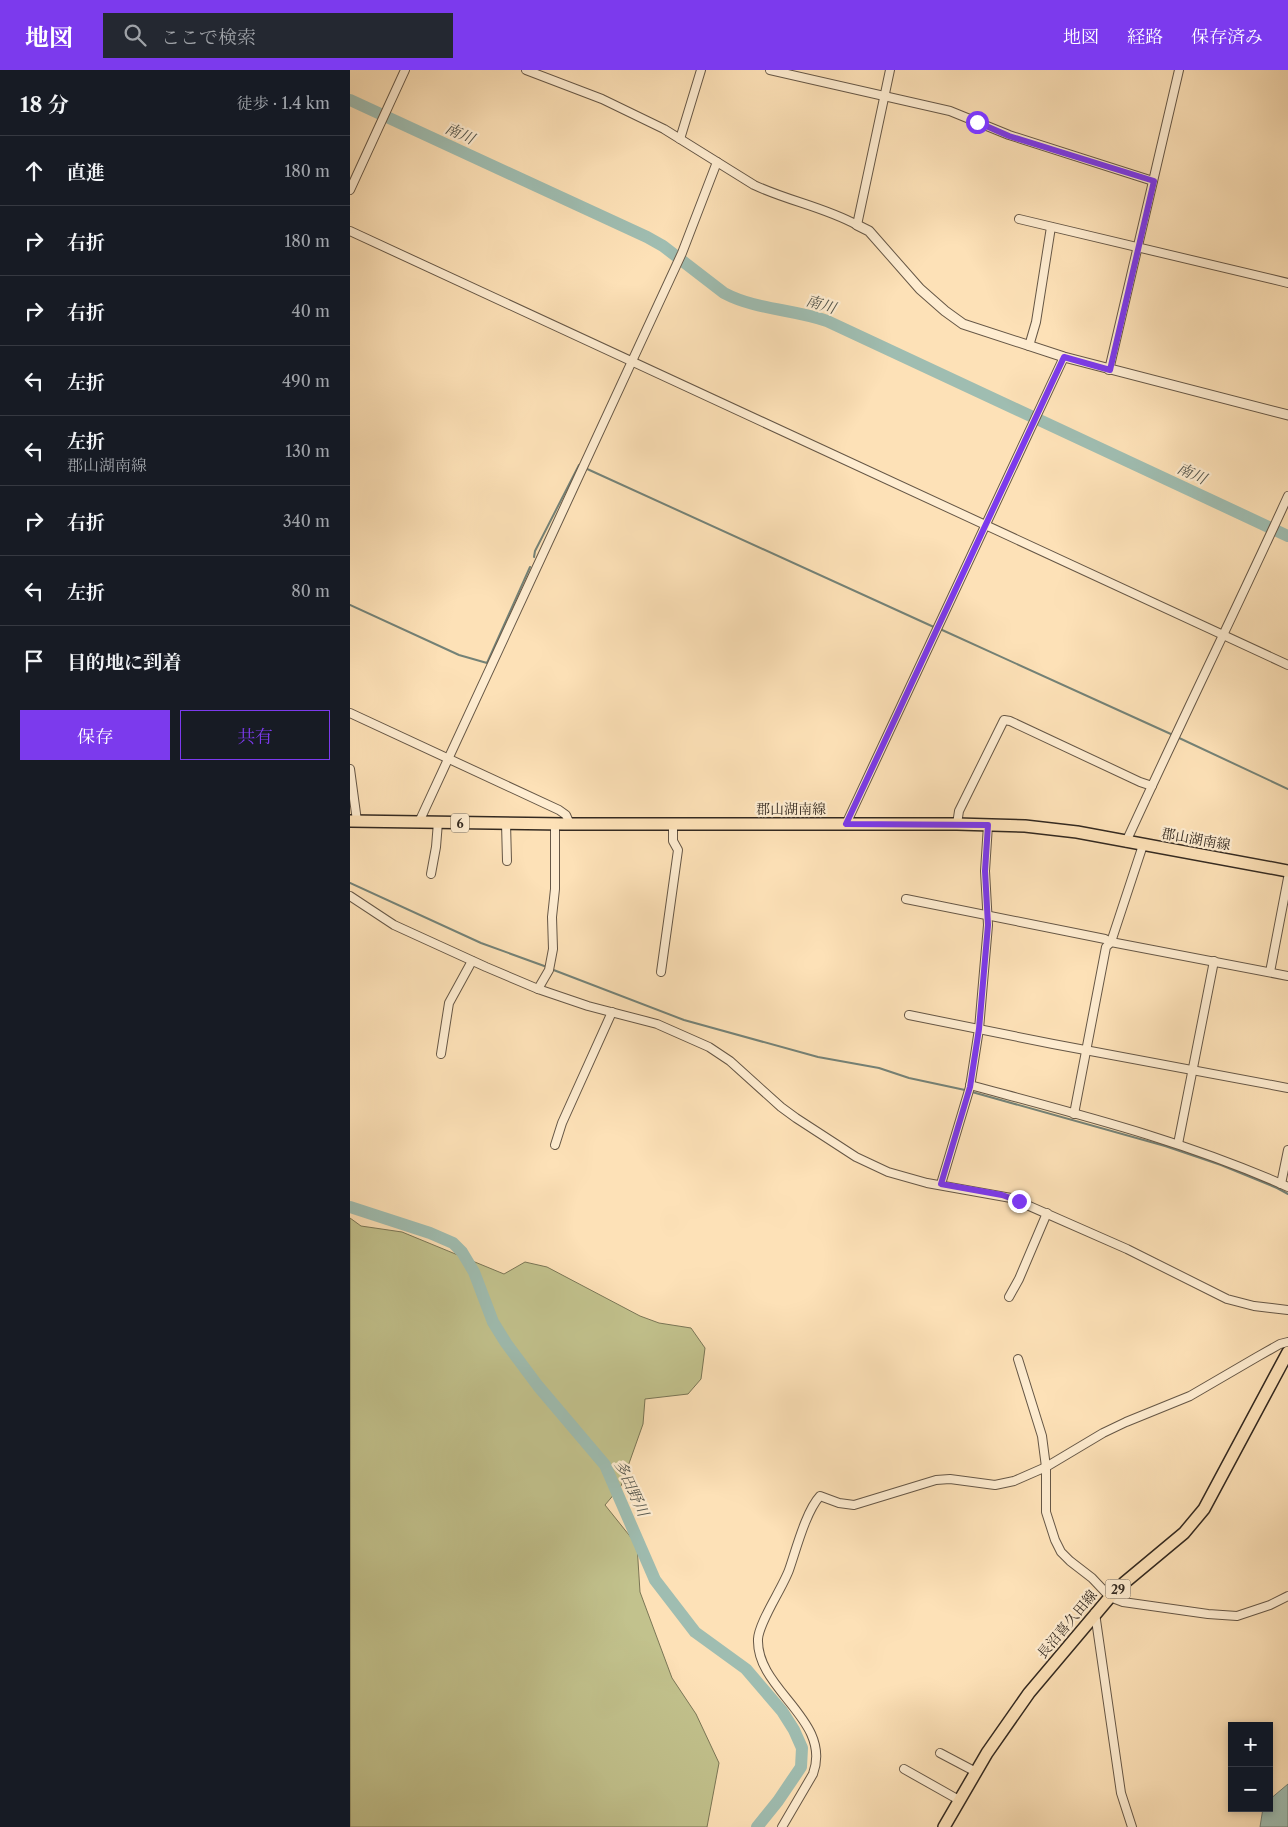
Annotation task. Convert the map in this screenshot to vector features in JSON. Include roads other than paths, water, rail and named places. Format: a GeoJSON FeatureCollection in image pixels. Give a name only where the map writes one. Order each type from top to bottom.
{"type":"FeatureCollection","features":[{"type":"Feature","properties":{"kind":"main road","name":"郡山湖南線"},"geometry":{"type":"LineString","coordinates":[[353,821],[555,824],[988,825],[1055,829],[1288,871]]}},
{"type":"Feature","properties":{"kind":"main road","name":"長沼喜久田線"},"geometry":{"type":"LineString","coordinates":[[944,1827],[1005,1726],[1029,1693],[1095,1613],[1124,1582],[1184,1533],[1204,1509],[1288,1352]]}},
{"type":"Feature","properties":{"kind":"street"},"geometry":{"type":"LineString","coordinates":[[350,190],[405,70]]}},
{"type":"Feature","properties":{"kind":"street"},"geometry":{"type":"LineString","coordinates":[[526,70],[602,99],[680,138],[767,191],[817,207],[869,231],[920,289],[954,318],[975,328],[1110,370],[1288,415]]}},
{"type":"Feature","properties":{"kind":"street"},"geometry":{"type":"LineString","coordinates":[[680,138],[702,70]]}},
{"type":"Feature","properties":{"kind":"street"},"geometry":{"type":"LineString","coordinates":[[770,70],[950,111],[1009,136],[1154,181]]}},
{"type":"Feature","properties":{"kind":"street"},"geometry":{"type":"LineString","coordinates":[[857,225],[890,70]]}},
{"type":"Feature","properties":{"kind":"street"},"geometry":{"type":"LineString","coordinates":[[1110,370],[1179,70]]}},
{"type":"Feature","properties":{"kind":"street"},"geometry":{"type":"LineString","coordinates":[[419,822],[682,253],[717,162]]}},
{"type":"Feature","properties":{"kind":"street"},"geometry":{"type":"LineString","coordinates":[[1019,219],[1288,282]]}},
{"type":"Feature","properties":{"kind":"street"},"geometry":{"type":"LineString","coordinates":[[1029,346],[1036,322],[1051,227]]}},
{"type":"Feature","properties":{"kind":"street"},"geometry":{"type":"LineString","coordinates":[[350,230],[1288,665]]}},
{"type":"Feature","properties":{"kind":"street"},"geometry":{"type":"LineString","coordinates":[[846,824],[1064,357]]}},
{"type":"Feature","properties":{"kind":"street"},"geometry":{"type":"LineString","coordinates":[[1126,842],[1288,496]]}},
{"type":"Feature","properties":{"kind":"street"},"geometry":{"type":"LineString","coordinates":[[350,714],[559,810],[568,817],[570,824]]}},
{"type":"Feature","properties":{"kind":"street"},"geometry":{"type":"LineString","coordinates":[[958,824],[959,811],[1004,720],[1010,721],[1152,786]]}},
{"type":"Feature","properties":{"kind":"street"},"geometry":{"type":"LineString","coordinates":[[350,769],[353,821]]}},
{"type":"Feature","properties":{"kind":"street"},"geometry":{"type":"LineString","coordinates":[[431,874],[438,822]]}},
{"type":"Feature","properties":{"kind":"street"},"geometry":{"type":"LineString","coordinates":[[506,823],[507,861]]}},
{"type":"Feature","properties":{"kind":"street"},"geometry":{"type":"LineString","coordinates":[[538,989],[549,970],[553,949],[552,917],[554,904],[555,824]]}},
{"type":"Feature","properties":{"kind":"street"},"geometry":{"type":"LineString","coordinates":[[661,972],[678,850],[674,841],[673,824]]}},
{"type":"Feature","properties":{"kind":"street"},"geometry":{"type":"LineString","coordinates":[[941,1184],[970,1085],[979,1029],[988,916],[985,871],[988,825]]}},
{"type":"Feature","properties":{"kind":"street"},"geometry":{"type":"LineString","coordinates":[[1074,1114],[1106,947],[1111,942],[1143,845]]}},
{"type":"Feature","properties":{"kind":"street"},"geometry":{"type":"LineString","coordinates":[[1270,972],[1288,878]]}},
{"type":"Feature","properties":{"kind":"street"},"geometry":{"type":"LineString","coordinates":[[350,896],[394,925],[538,989],[588,1006],[657,1024],[709,1047],[730,1061],[780,1107],[871,1165],[908,1178],[1002,1195],[1127,1249],[1190,1282],[1233,1301],[1254,1306],[1288,1310]]}},
{"type":"Feature","properties":{"kind":"street"},"geometry":{"type":"LineString","coordinates":[[906,899],[1105,939],[1111,942],[1288,976]]}},
{"type":"Feature","properties":{"kind":"street"},"geometry":{"type":"LineString","coordinates":[[440,1054],[449,1003],[472,961]]}},
{"type":"Feature","properties":{"kind":"street"},"geometry":{"type":"LineString","coordinates":[[1178,1144],[1214,961]]}},
{"type":"Feature","properties":{"kind":"street"},"geometry":{"type":"LineString","coordinates":[[555,1145],[562,1123],[612,1012]]}},
{"type":"Feature","properties":{"kind":"street"},"geometry":{"type":"LineString","coordinates":[[909,1015],[1288,1088]]}},
{"type":"Feature","properties":{"kind":"street"},"geometry":{"type":"LineString","coordinates":[[970,1085],[1178,1144],[1285,1185],[1288,1150]]}},
{"type":"Feature","properties":{"kind":"street"},"geometry":{"type":"LineString","coordinates":[[1009,1297],[1019,1279],[1047,1213]]}},
{"type":"Feature","properties":{"kind":"street"},"geometry":{"type":"LineString","coordinates":[[782,1827],[813,1774],[816,1766],[816,1748],[815,1740],[807,1727],[762,1662],[758,1650],[758,1634],[786,1579],[803,1531],[820,1496],[839,1503],[854,1505],[936,1480],[961,1480],[984,1485],[1005,1484],[1046,1467],[1103,1433],[1159,1407],[1190,1396],[1257,1356],[1288,1342]]}},
{"type":"Feature","properties":{"kind":"street"},"geometry":{"type":"LineString","coordinates":[[1018,1358],[1042,1436],[1046,1467],[1046,1512],[1055,1540],[1061,1552],[1092,1578],[1110,1597],[1123,1602],[1208,1614],[1237,1616],[1270,1605],[1288,1596]]}},
{"type":"Feature","properties":{"kind":"street"},"geometry":{"type":"LineString","coordinates":[[1095,1613],[1121,1792],[1132,1827]]}},
{"type":"Feature","properties":{"kind":"street"},"geometry":{"type":"LineString","coordinates":[[940,1753],[976,1772]]}},
{"type":"Feature","properties":{"kind":"street"},"geometry":{"type":"LineString","coordinates":[[904,1769],[960,1800]]}},
{"type":"Feature","properties":{"kind":"waterway","name":"南川"},"geometry":{"type":"LineString","coordinates":[[350,100],[647,237],[663,246],[724,293],[736,299],[827,321],[1288,536]]}},
{"type":"Feature","properties":{"kind":"waterway"},"geometry":{"type":"LineString","coordinates":[[534,557],[535,551],[579,465],[581,466]]}},
{"type":"Feature","properties":{"kind":"waterway"},"geometry":{"type":"LineString","coordinates":[[585,468],[936,628]]}},
{"type":"Feature","properties":{"kind":"waterway"},"geometry":{"type":"LineString","coordinates":[[350,605],[459,655],[487,663],[530,567]]}},
{"type":"Feature","properties":{"kind":"waterway"},"geometry":{"type":"LineString","coordinates":[[940,629],[1173,735]]}},
{"type":"Feature","properties":{"kind":"waterway"},"geometry":{"type":"LineString","coordinates":[[1177,737],[1288,789]]}},
{"type":"Feature","properties":{"kind":"waterway"},"geometry":{"type":"LineString","coordinates":[[350,883],[481,943],[547,967]]}},
{"type":"Feature","properties":{"kind":"waterway"},"geometry":{"type":"LineString","coordinates":[[551,969],[684,1020],[818,1057],[879,1068],[909,1078],[965,1090]]}},
{"type":"Feature","properties":{"kind":"waterway"},"geometry":{"type":"LineString","coordinates":[[972,1092],[1165,1146],[1221,1165],[1288,1194]]}},
{"type":"Feature","properties":{"kind":"waterway","name":"多田野川"},"geometry":{"type":"LineString","coordinates":[[350,1207],[430,1233],[453,1243],[462,1252],[474,1272],[493,1322],[506,1343],[538,1386],[605,1465],[655,1580],[695,1632],[746,1669],[782,1711],[794,1730],[802,1748],[801,1767],[778,1801],[757,1827]]}}]}
